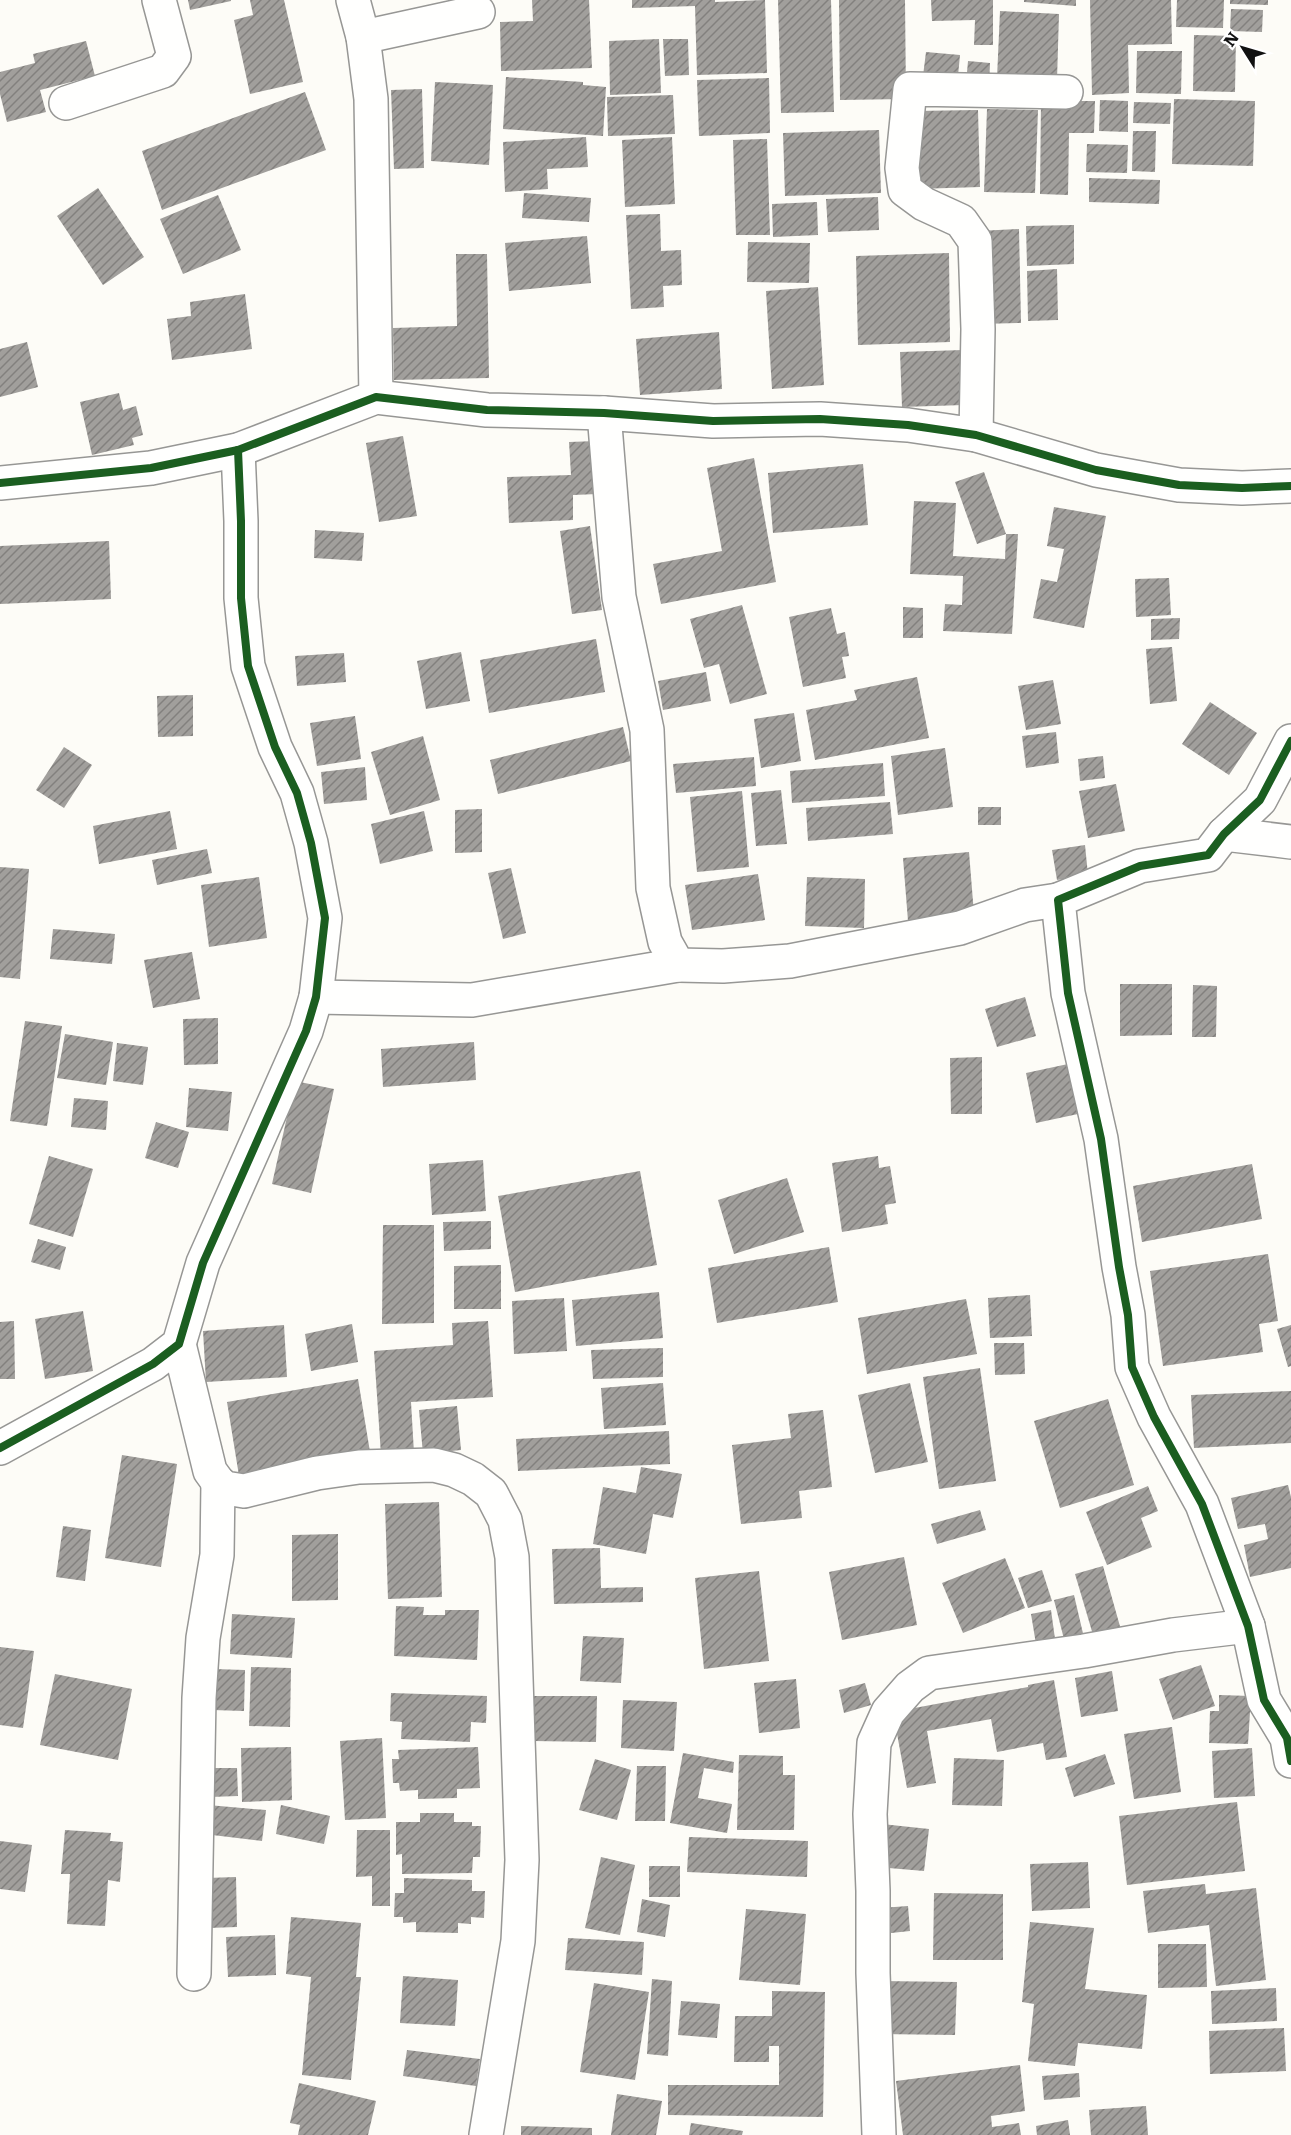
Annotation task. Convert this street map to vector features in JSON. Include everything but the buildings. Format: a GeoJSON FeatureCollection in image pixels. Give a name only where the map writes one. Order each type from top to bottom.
{"type":"FeatureCollection","features":[{"type":"Feature","properties":{"kind":"street"},"geometry":{"type":"LineString","coordinates":[[66,103],[163,71],[174,56],[159,0]]}},
{"type":"Feature","properties":{"kind":"street"},"geometry":{"type":"LineString","coordinates":[[353,0],[363,37],[371,99],[376,398]]}},
{"type":"Feature","properties":{"kind":"street"},"geometry":{"type":"LineString","coordinates":[[363,37],[478,12]]}},
{"type":"Feature","properties":{"kind":"street"},"geometry":{"type":"LineString","coordinates":[[976,435],[978,329],[975,241],[962,221],[924,204],[905,190],[902,168],[910,89],[1066,92]]}},
{"type":"Feature","properties":{"kind":"street"},"geometry":{"type":"LineString","coordinates":[[0,483],[151,468],[238,450],[376,398],[487,410],[713,421],[831,420],[908,425],[976,435],[1096,470],[1179,485],[1242,488],[1291,486]]}},
{"type":"Feature","properties":{"kind":"street"},"geometry":{"type":"LineString","coordinates":[[604,414],[619,597],[647,730],[653,888],[665,942],[678,965]]}},
{"type":"Feature","properties":{"kind":"street"},"geometry":{"type":"LineString","coordinates":[[238,450],[242,521],[241,598],[248,666],[275,747],[297,793],[311,843],[324,918],[316,997],[306,1031],[203,1263],[179,1344],[210,1471],[225,1488],[244,1491],[317,1473],[359,1467],[434,1465],[454,1470],[473,1479],[491,1492],[505,1520],[513,1568],[522,1860],[518,1941],[486,2135]]}},
{"type":"Feature","properties":{"kind":"street"},"geometry":{"type":"LineString","coordinates":[[316,997],[472,1000],[678,965],[723,966],[790,961],[960,928],[1025,905],[1058,900],[1140,866],[1208,855],[1224,834],[1260,800],[1291,741]]}},
{"type":"Feature","properties":{"kind":"street"},"geometry":{"type":"LineString","coordinates":[[1224,834],[1291,842]]}},
{"type":"Feature","properties":{"kind":"street"},"geometry":{"type":"LineString","coordinates":[[1058,900],[1068,993],[1101,1139],[1128,1315],[1132,1367],[1154,1417],[1202,1504],[1248,1626],[1264,1700],[1287,1738],[1291,1761]]}},
{"type":"Feature","properties":{"kind":"street"},"geometry":{"type":"LineString","coordinates":[[0,1448],[153,1364],[179,1344]]}},
{"type":"Feature","properties":{"kind":"street"},"geometry":{"type":"LineString","coordinates":[[194,1974],[199,1698],[203,1638],[217,1555],[218,1482]]}},
{"type":"Feature","properties":{"kind":"street"},"geometry":{"type":"LineString","coordinates":[[879,2135],[870,1814],[874,1743],[888,1712],[910,1686],[929,1673],[1173,1635],[1248,1626]]}},
{"type":"Feature","properties":{"kind":"cycle path"},"geometry":{"type":"LineString","coordinates":[[0,483],[151,468],[238,450],[376,397],[487,410],[604,413],[713,421],[820,419],[908,425],[976,435],[1096,470],[1179,485],[1242,488],[1291,486]]}},
{"type":"Feature","properties":{"kind":"cycle path"},"geometry":{"type":"LineString","coordinates":[[0,1448],[153,1364],[179,1344],[203,1263],[306,1031],[316,997],[325,918],[311,843],[297,793],[275,747],[248,666],[241,598],[238,450]]}},
{"type":"Feature","properties":{"kind":"cycle path"},"geometry":{"type":"LineString","coordinates":[[1291,741],[1260,800],[1224,834],[1208,855],[1140,866],[1058,900],[1068,993],[1101,1139],[1128,1315],[1132,1367],[1154,1417],[1202,1504],[1248,1626],[1264,1700],[1287,1738],[1291,1761]]}}]}
